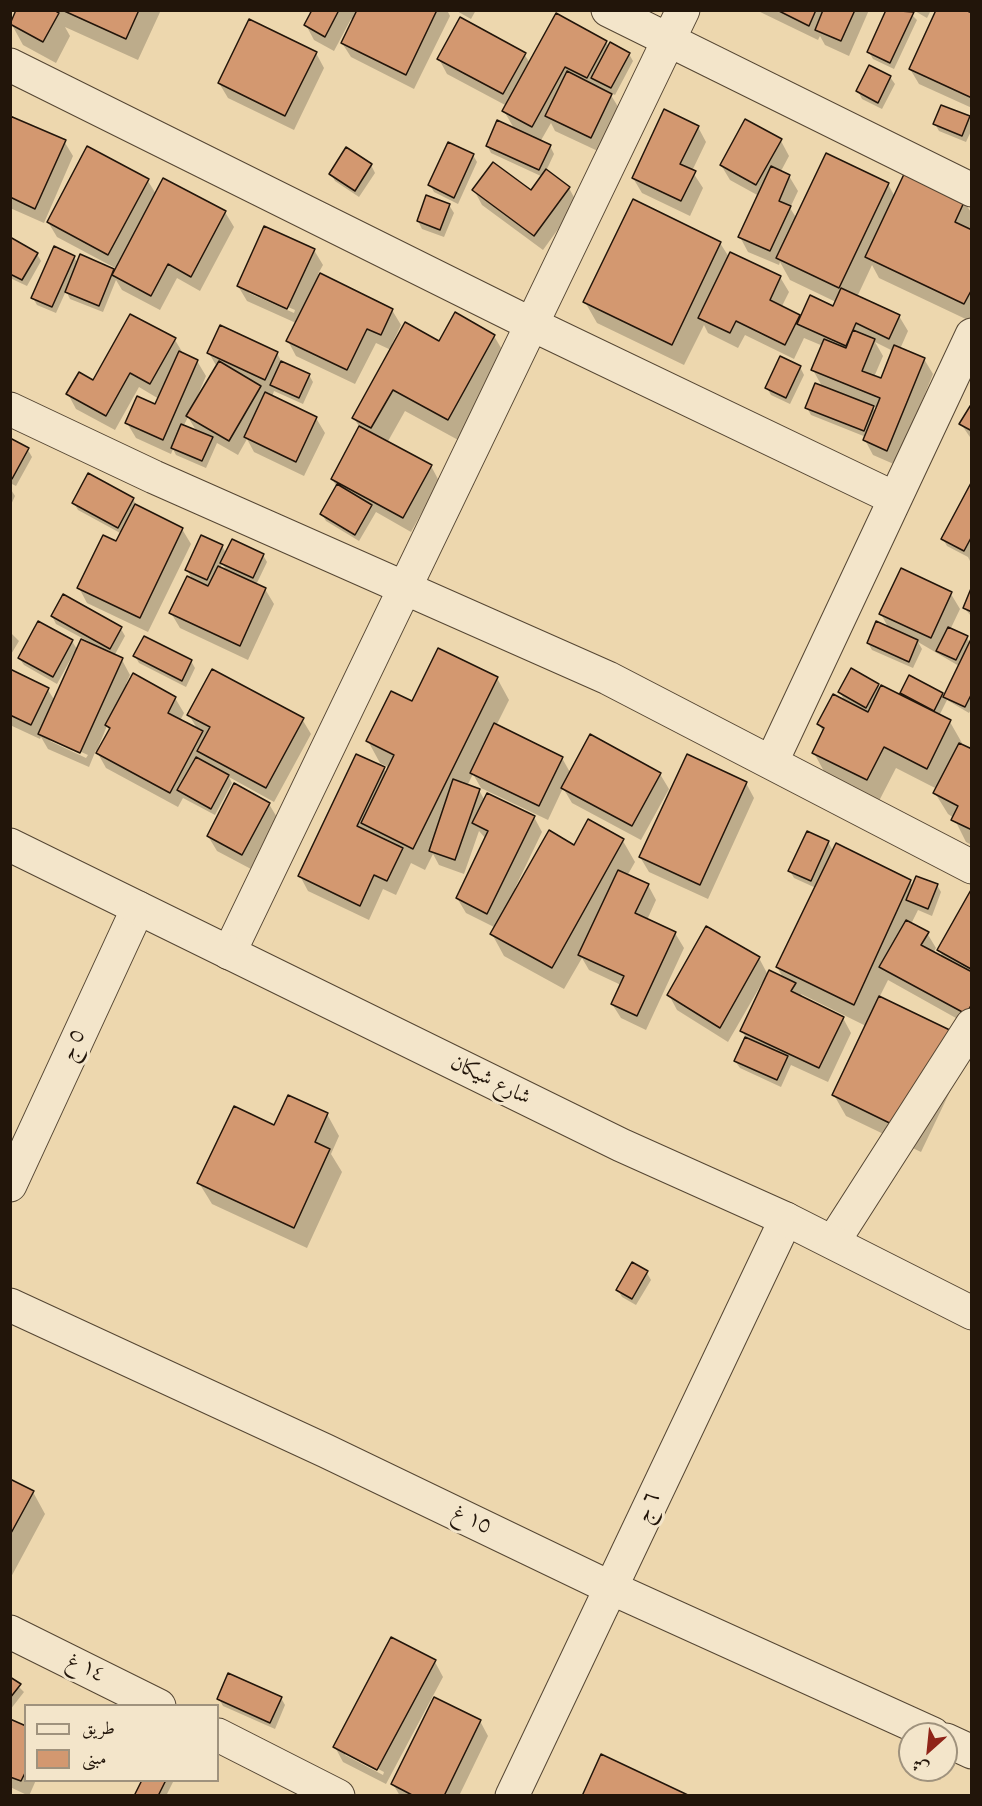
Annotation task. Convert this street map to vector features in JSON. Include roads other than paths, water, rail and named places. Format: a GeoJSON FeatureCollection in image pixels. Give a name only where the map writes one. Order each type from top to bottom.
{"type":"FeatureCollection","features":[{"type":"Feature","properties":{"kind":"street"},"geometry":{"type":"LineString","coordinates":[[608,10],[972,190]]}},
{"type":"Feature","properties":{"kind":"street"},"geometry":{"type":"LineString","coordinates":[[229,953],[683,10]]}},
{"type":"Feature","properties":{"kind":"street"},"geometry":{"type":"LineString","coordinates":[[10,65],[531,324],[894,498]]}},
{"type":"Feature","properties":{"kind":"street"},"geometry":{"type":"LineString","coordinates":[[772,761],[972,335]]}},
{"type":"Feature","properties":{"kind":"street"},"geometry":{"type":"LineString","coordinates":[[10,409],[154,477],[405,590],[608,678],[772,761],[972,867]]}},
{"type":"Feature","properties":{"kind":"street","name":"شارع شيكان"},"geometry":{"type":"LineString","coordinates":[[10,845],[621,1144],[786,1219],[972,1313]]}},
{"type":"Feature","properties":{"kind":"street","name":"٥ ج"},"geometry":{"type":"LineString","coordinates":[[10,1185],[138,908]]}},
{"type":"Feature","properties":{"kind":"street"},"geometry":{"type":"LineString","coordinates":[[833,1242],[972,1026]]}},
{"type":"Feature","properties":{"kind":"street","name":"٦ ج"},"geometry":{"type":"LineString","coordinates":[[512,1796],[786,1219]]}},
{"type":"Feature","properties":{"kind":"street","name":"١٥ غ"},"geometry":{"type":"LineString","coordinates":[[10,1305],[326,1451],[611,1588],[907,1722]]}},
{"type":"Feature","properties":{"kind":"street","name":"١٤ غ"},"geometry":{"type":"LineString","coordinates":[[10,1632],[155,1704]]}},
{"type":"Feature","properties":{"kind":"street"},"geometry":{"type":"LineString","coordinates":[[219,1736],[338,1796]]}},
{"type":"Feature","properties":{"kind":"street"},"geometry":{"type":"LineString","coordinates":[[958,1746],[972,1752]]}}]}
